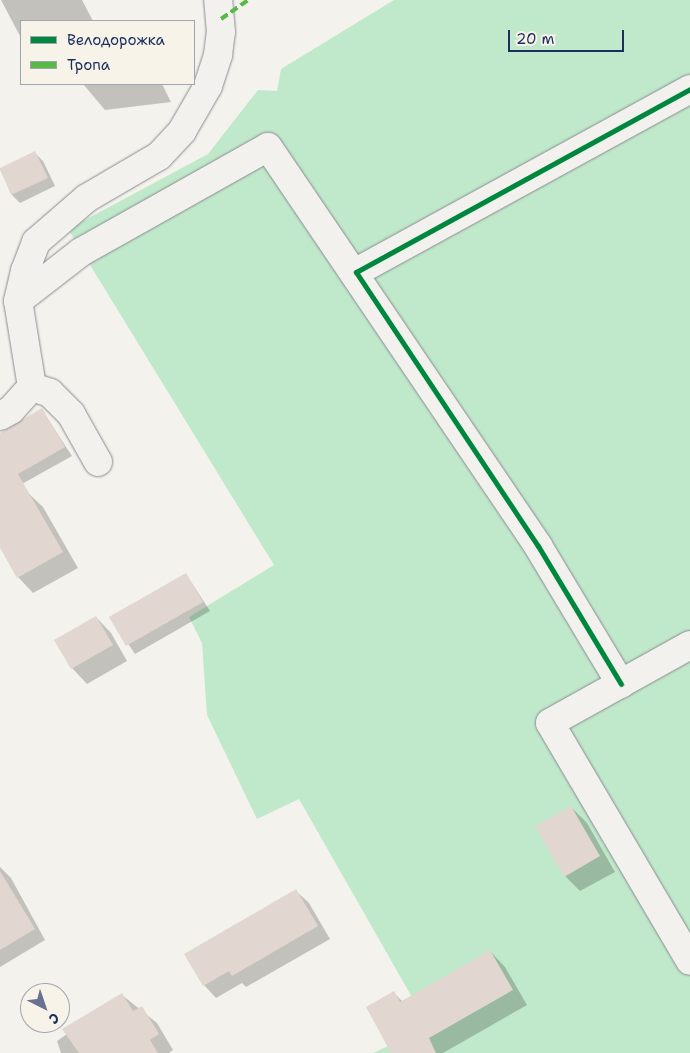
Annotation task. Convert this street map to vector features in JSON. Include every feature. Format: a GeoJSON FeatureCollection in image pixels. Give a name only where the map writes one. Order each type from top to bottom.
{"type":"FeatureCollection","features":[{"type":"Feature","properties":{"kind":"street"},"geometry":{"type":"LineString","coordinates":[[32,387],[18,301],[25,271],[36,242],[87,198],[159,156],[182,131],[208,86],[218,55],[221,32],[218,0]]}},
{"type":"Feature","properties":{"kind":"street"},"geometry":{"type":"LineString","coordinates":[[356,272],[690,89]]}},
{"type":"Feature","properties":{"kind":"street"},"geometry":{"type":"LineString","coordinates":[[18,301],[81,252],[268,147],[356,272],[538,546],[621,684]]}},
{"type":"Feature","properties":{"kind":"street"},"geometry":{"type":"LineString","coordinates":[[0,416],[11,410],[32,387]]}},
{"type":"Feature","properties":{"kind":"street"},"geometry":{"type":"LineString","coordinates":[[32,387],[50,393],[71,414],[98,462]]}},
{"type":"Feature","properties":{"kind":"street"},"geometry":{"type":"LineString","coordinates":[[690,645],[550,723],[690,961]]}},
{"type":"Feature","properties":{"kind":"green space"},"geometry":{"type":"Polygon","coordinates":[[[394,0],[690,0],[690,1053],[373,1053],[429,1027],[299,799],[257,819],[207,715],[202,643],[189,617],[274,565],[68,229],[208,154],[258,90],[277,91],[281,69],[394,0]]]}},
{"type":"Feature","properties":{"kind":"building"},"geometry":{"type":"Polygon","coordinates":[[[35,151],[48,178],[11,195],[0,168],[35,151]]]}},
{"type":"Feature","properties":{"kind":"building"},"geometry":{"type":"Polygon","coordinates":[[[42,408],[65,447],[18,474],[63,552],[17,578],[0,548],[0,433],[42,408]]]}},
{"type":"Feature","properties":{"kind":"building"},"geometry":{"type":"Polygon","coordinates":[[[186,573],[203,602],[126,646],[109,617],[186,573]]]}},
{"type":"Feature","properties":{"kind":"building"},"geometry":{"type":"Polygon","coordinates":[[[96,616],[113,645],[71,669],[54,640],[96,616]]]}},
{"type":"Feature","properties":{"kind":"building"},"geometry":{"type":"Polygon","coordinates":[[[571,806],[600,856],[564,877],[535,826],[571,806]]]}},
{"type":"Feature","properties":{"kind":"building"},"geometry":{"type":"Polygon","coordinates":[[[0,871],[35,929],[0,950],[0,871]]]}},
{"type":"Feature","properties":{"kind":"building"},"geometry":{"type":"Polygon","coordinates":[[[296,889],[318,926],[232,976],[229,971],[203,986],[184,954],[296,889]]]}},
{"type":"Feature","properties":{"kind":"building"},"geometry":{"type":"Polygon","coordinates":[[[490,950],[513,990],[429,1038],[436,1053],[391,1053],[366,1007],[394,991],[400,1002],[490,950]]]}},
{"type":"Feature","properties":{"kind":"building"},"geometry":{"type":"Polygon","coordinates":[[[122,993],[133,1011],[142,1006],[159,1034],[150,1040],[158,1053],[79,1053],[65,1033],[70,1033],[70,1024],[122,993]]]}},
{"type":"Feature","properties":{"kind":"marked path"},"geometry":{"type":"LineString","coordinates":[[221,19],[248,0]]}},
{"type":"Feature","properties":{"kind":"cycle path"},"geometry":{"type":"LineString","coordinates":[[621,684],[538,546],[356,272],[690,89]]}}]}
